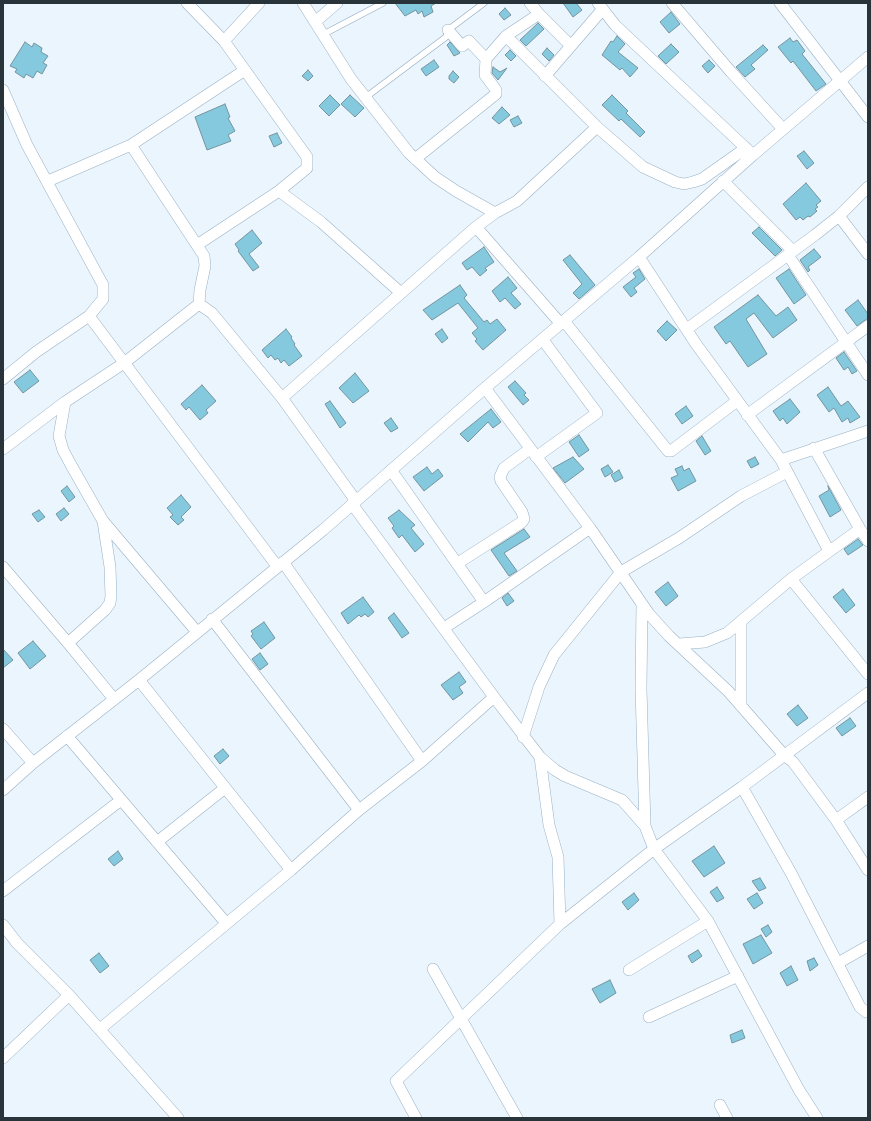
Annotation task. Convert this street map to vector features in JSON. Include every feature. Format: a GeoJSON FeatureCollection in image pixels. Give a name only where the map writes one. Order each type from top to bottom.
{"type":"FeatureCollection","features":[{"type":"Feature","properties":{"kind":"street"},"geometry":{"type":"LineString","coordinates":[[187,3],[224,41],[307,157],[307,168],[279,191],[198,245]]}},
{"type":"Feature","properties":{"kind":"street"},"geometry":{"type":"LineString","coordinates":[[224,41],[259,3]]}},
{"type":"Feature","properties":{"kind":"street"},"geometry":{"type":"LineString","coordinates":[[303,3],[324,34],[351,79],[415,159],[435,177],[456,191],[495,213]]}},
{"type":"Feature","properties":{"kind":"street"},"geometry":{"type":"LineString","coordinates":[[315,22],[337,3]]}},
{"type":"Feature","properties":{"kind":"street"},"geometry":{"type":"LineString","coordinates":[[530,3],[570,45]]}},
{"type":"Feature","properties":{"kind":"street"},"geometry":{"type":"LineString","coordinates":[[672,3],[731,72],[783,128]]}},
{"type":"Feature","properties":{"kind":"street"},"geometry":{"type":"LineString","coordinates":[[780,3],[868,117]]}},
{"type":"Feature","properties":{"kind":"street"},"geometry":{"type":"LineString","coordinates":[[545,76],[600,7],[749,151]]}},
{"type":"Feature","properties":{"kind":"street"},"geometry":{"type":"LineString","coordinates":[[415,159],[496,94],[496,90],[484,75],[486,59],[506,36],[539,14]]}},
{"type":"Feature","properties":{"kind":"street"},"geometry":{"type":"LineString","coordinates":[[448,30],[462,46],[469,41],[486,59]]}},
{"type":"Feature","properties":{"kind":"street"},"geometry":{"type":"LineString","coordinates":[[506,36],[597,127],[643,167],[675,182],[684,184],[702,179],[749,151],[783,128],[868,57]]}},
{"type":"Feature","properties":{"kind":"street"},"geometry":{"type":"LineString","coordinates":[[48,181],[131,145],[172,116],[245,70]]}},
{"type":"Feature","properties":{"kind":"street"},"geometry":{"type":"LineString","coordinates":[[3,379],[36,352],[89,316],[103,299],[103,286],[22,133],[4,95]]}},
{"type":"Feature","properties":{"kind":"street"},"geometry":{"type":"LineString","coordinates":[[282,398],[476,227],[495,213],[517,200],[597,127]]}},
{"type":"Feature","properties":{"kind":"street"},"geometry":{"type":"LineString","coordinates":[[131,145],[204,256],[205,266],[200,290],[200,304]]}},
{"type":"Feature","properties":{"kind":"street"},"geometry":{"type":"LineString","coordinates":[[3,790],[33,763],[139,680],[354,503],[485,388],[639,257],[722,181],[749,151]]}},
{"type":"Feature","properties":{"kind":"street"},"geometry":{"type":"LineString","coordinates":[[722,181],[791,253],[868,375]]}},
{"type":"Feature","properties":{"kind":"street"},"geometry":{"type":"LineString","coordinates":[[687,329],[839,216],[868,187]]}},
{"type":"Feature","properties":{"kind":"street"},"geometry":{"type":"LineString","coordinates":[[279,191],[321,222],[401,293]]}},
{"type":"Feature","properties":{"kind":"street"},"geometry":{"type":"LineString","coordinates":[[839,216],[868,254]]}},
{"type":"Feature","properties":{"kind":"street"},"geometry":{"type":"LineString","coordinates":[[476,227],[563,322],[668,451],[671,451],[737,401]]}},
{"type":"Feature","properties":{"kind":"street"},"geometry":{"type":"LineString","coordinates":[[639,257],[737,401],[781,460],[829,551]]}},
{"type":"Feature","properties":{"kind":"street"},"geometry":{"type":"LineString","coordinates":[[3,449],[65,402],[124,363],[200,304]]}},
{"type":"Feature","properties":{"kind":"street"},"geometry":{"type":"LineString","coordinates":[[200,304],[212,313],[282,398],[354,503],[494,697],[540,757],[555,770],[565,776],[622,800],[645,826]]}},
{"type":"Feature","properties":{"kind":"street"},"geometry":{"type":"LineString","coordinates":[[89,316],[280,564],[422,761]]}},
{"type":"Feature","properties":{"kind":"street"},"geometry":{"type":"LineString","coordinates":[[747,415],[847,343],[868,326]]}},
{"type":"Feature","properties":{"kind":"street"},"geometry":{"type":"LineString","coordinates":[[458,563],[522,522],[524,515],[501,481],[500,473],[504,468],[533,453],[596,413],[543,340]]}},
{"type":"Feature","properties":{"kind":"street"},"geometry":{"type":"LineString","coordinates":[[485,388],[590,528],[642,604],[658,624],[728,691],[784,755],[793,762],[836,820],[868,870]]}},
{"type":"Feature","properties":{"kind":"street"},"geometry":{"type":"LineString","coordinates":[[65,402],[59,436],[63,450],[103,521],[197,632]]}},
{"type":"Feature","properties":{"kind":"street"},"geometry":{"type":"LineString","coordinates":[[781,460],[868,431]]}},
{"type":"Feature","properties":{"kind":"street"},"geometry":{"type":"LineString","coordinates":[[814,448],[860,530],[868,541]]}},
{"type":"Feature","properties":{"kind":"street"},"geometry":{"type":"LineString","coordinates":[[391,470],[458,563],[484,602]]}},
{"type":"Feature","properties":{"kind":"street"},"geometry":{"type":"LineString","coordinates":[[524,736],[539,687],[554,655],[621,572],[679,538],[741,496],[787,472]]}},
{"type":"Feature","properties":{"kind":"street"},"geometry":{"type":"LineString","coordinates":[[68,643],[105,610],[110,603],[112,596],[110,567],[103,521]]}},
{"type":"Feature","properties":{"kind":"street"},"geometry":{"type":"LineString","coordinates":[[444,628],[590,528]]}},
{"type":"Feature","properties":{"kind":"street"},"geometry":{"type":"LineString","coordinates":[[678,644],[705,642],[716,639],[741,623],[792,579],[860,530]]}},
{"type":"Feature","properties":{"kind":"street"},"geometry":{"type":"LineString","coordinates":[[3,567],[68,643],[114,700]]}},
{"type":"Feature","properties":{"kind":"street"},"geometry":{"type":"LineString","coordinates":[[792,579],[868,674]]}},
{"type":"Feature","properties":{"kind":"street"},"geometry":{"type":"LineString","coordinates":[[642,604],[641,689],[645,826],[654,849],[708,921],[799,1090],[817,1118]]}},
{"type":"Feature","properties":{"kind":"street"},"geometry":{"type":"LineString","coordinates":[[212,619],[359,810]]}},
{"type":"Feature","properties":{"kind":"street"},"geometry":{"type":"LineString","coordinates":[[741,623],[741,706]]}},
{"type":"Feature","properties":{"kind":"street"},"geometry":{"type":"LineString","coordinates":[[139,680],[291,870]]}},
{"type":"Feature","properties":{"kind":"street"},"geometry":{"type":"LineString","coordinates":[[416,1118],[396,1081],[460,1018],[560,924],[654,849],[742,787],[868,693]]}},
{"type":"Feature","properties":{"kind":"street"},"geometry":{"type":"LineString","coordinates":[[100,1030],[291,870],[359,810],[422,761],[494,697]]}},
{"type":"Feature","properties":{"kind":"street"},"geometry":{"type":"LineString","coordinates":[[3,729],[33,763]]}},
{"type":"Feature","properties":{"kind":"street"},"geometry":{"type":"LineString","coordinates":[[67,736],[226,924]]}},
{"type":"Feature","properties":{"kind":"street"},"geometry":{"type":"LineString","coordinates":[[540,757],[549,825],[558,857],[560,924]]}},
{"type":"Feature","properties":{"kind":"street"},"geometry":{"type":"LineString","coordinates":[[742,787],[838,963],[860,1007],[868,1012]]}},
{"type":"Feature","properties":{"kind":"street"},"geometry":{"type":"LineString","coordinates":[[157,842],[225,788]]}},
{"type":"Feature","properties":{"kind":"street"},"geometry":{"type":"LineString","coordinates":[[836,820],[868,797]]}},
{"type":"Feature","properties":{"kind":"street"},"geometry":{"type":"LineString","coordinates":[[3,891],[121,800]]}},
{"type":"Feature","properties":{"kind":"street"},"geometry":{"type":"LineString","coordinates":[[629,970],[708,921]]}},
{"type":"Feature","properties":{"kind":"street"},"geometry":{"type":"LineString","coordinates":[[3,925],[17,943],[69,995],[178,1118]]}},
{"type":"Feature","properties":{"kind":"street"},"geometry":{"type":"LineString","coordinates":[[838,963],[868,946]]}},
{"type":"Feature","properties":{"kind":"street"},"geometry":{"type":"LineString","coordinates":[[433,969],[517,1118]]}},
{"type":"Feature","properties":{"kind":"street"},"geometry":{"type":"LineString","coordinates":[[650,1017],[738,976]]}},
{"type":"Feature","properties":{"kind":"street"},"geometry":{"type":"LineString","coordinates":[[3,1058],[69,995]]}},
{"type":"Feature","properties":{"kind":"street"},"geometry":{"type":"LineString","coordinates":[[720,1106],[727,1118]]}},
{"type":"Feature","properties":{"kind":"lane"},"geometry":{"type":"LineString","coordinates":[[324,34],[383,3]]}},
{"type":"Feature","properties":{"kind":"lane"},"geometry":{"type":"LineString","coordinates":[[366,97],[446,37],[448,30],[484,3]]}},
{"type":"Feature","properties":{"kind":"building"},"geometry":{"type":"Polygon","coordinates":[[[395,3],[436,3],[431,6],[433,12],[424,17],[422,11],[418,14],[416,10],[405,16],[395,3]]]}},
{"type":"Feature","properties":{"kind":"building"},"geometry":{"type":"Polygon","coordinates":[[[563,3],[576,3],[582,10],[573,17],[563,3]]]}},
{"type":"Feature","properties":{"kind":"building"},"geometry":{"type":"Polygon","coordinates":[[[505,8],[511,15],[504,20],[499,14],[505,8]]]}},
{"type":"Feature","properties":{"kind":"building"},"geometry":{"type":"Polygon","coordinates":[[[671,12],[680,24],[669,33],[660,22],[671,12]]]}},
{"type":"Feature","properties":{"kind":"building"},"geometry":{"type":"Polygon","coordinates":[[[538,23],[544,29],[526,46],[520,40],[538,23]]]}},
{"type":"Feature","properties":{"kind":"building"},"geometry":{"type":"Polygon","coordinates":[[[617,36],[625,44],[618,52],[638,68],[630,77],[622,68],[620,70],[602,55],[611,41],[613,42],[617,36]]]}},
{"type":"Feature","properties":{"kind":"building"},"geometry":{"type":"Polygon","coordinates":[[[790,38],[793,42],[797,40],[805,51],[802,54],[826,84],[816,91],[793,61],[791,63],[778,47],[790,38]]]}},
{"type":"Feature","properties":{"kind":"building"},"geometry":{"type":"Polygon","coordinates":[[[25,42],[32,47],[34,43],[42,48],[41,52],[48,56],[43,63],[47,65],[42,74],[37,71],[33,78],[26,74],[24,78],[15,72],[17,69],[10,66],[25,42]]]}},
{"type":"Feature","properties":{"kind":"building"},"geometry":{"type":"Polygon","coordinates":[[[450,42],[460,53],[454,56],[447,45],[450,42]]]}},
{"type":"Feature","properties":{"kind":"building"},"geometry":{"type":"Polygon","coordinates":[[[671,44],[679,52],[666,64],[658,56],[671,44]]]}},
{"type":"Feature","properties":{"kind":"building"},"geometry":{"type":"Polygon","coordinates":[[[763,45],[768,50],[751,65],[755,69],[745,77],[736,67],[763,45]]]}},
{"type":"Feature","properties":{"kind":"building"},"geometry":{"type":"Polygon","coordinates":[[[547,48],[554,55],[549,61],[542,54],[547,48]]]}},
{"type":"Feature","properties":{"kind":"building"},"geometry":{"type":"Polygon","coordinates":[[[510,50],[516,56],[511,61],[505,55],[510,50]]]}},
{"type":"Feature","properties":{"kind":"building"},"geometry":{"type":"Polygon","coordinates":[[[434,60],[439,67],[426,76],[421,69],[434,60]]]}},
{"type":"Feature","properties":{"kind":"building"},"geometry":{"type":"Polygon","coordinates":[[[709,60],[715,66],[708,73],[702,66],[709,60]]]}},
{"type":"Feature","properties":{"kind":"building"},"geometry":{"type":"Polygon","coordinates":[[[493,67],[500,72],[507,68],[498,80],[492,73],[493,67]]]}},
{"type":"Feature","properties":{"kind":"building"},"geometry":{"type":"Polygon","coordinates":[[[308,70],[313,76],[308,81],[302,76],[308,70]]]}},
{"type":"Feature","properties":{"kind":"building"},"geometry":{"type":"Polygon","coordinates":[[[453,71],[459,77],[454,83],[449,79],[449,76],[453,71]]]}},
{"type":"Feature","properties":{"kind":"building"},"geometry":{"type":"Polygon","coordinates":[[[330,95],[340,105],[329,116],[319,106],[330,95]]]}},
{"type":"Feature","properties":{"kind":"building"},"geometry":{"type":"Polygon","coordinates":[[[350,95],[364,108],[355,117],[341,104],[350,95]]]}},
{"type":"Feature","properties":{"kind":"building"},"geometry":{"type":"Polygon","coordinates":[[[612,95],[628,111],[626,113],[645,132],[640,137],[621,119],[619,121],[602,105],[612,95]]]}},
{"type":"Feature","properties":{"kind":"building"},"geometry":{"type":"Polygon","coordinates":[[[225,104],[230,117],[228,118],[235,131],[228,135],[231,141],[207,150],[195,117],[225,104]]]}},
{"type":"Feature","properties":{"kind":"building"},"geometry":{"type":"Polygon","coordinates":[[[502,107],[510,115],[499,124],[492,118],[502,107]]]}},
{"type":"Feature","properties":{"kind":"building"},"geometry":{"type":"Polygon","coordinates":[[[518,116],[522,123],[514,127],[510,120],[518,116]]]}},
{"type":"Feature","properties":{"kind":"building"},"geometry":{"type":"Polygon","coordinates":[[[277,133],[282,143],[274,147],[269,136],[277,133]]]}},
{"type":"Feature","properties":{"kind":"building"},"geometry":{"type":"Polygon","coordinates":[[[804,151],[814,163],[807,169],[797,156],[804,151]]]}},
{"type":"Feature","properties":{"kind":"building"},"geometry":{"type":"Polygon","coordinates":[[[806,183],[821,201],[816,205],[818,207],[815,209],[817,211],[810,217],[808,216],[803,220],[800,217],[796,220],[783,204],[806,183]]]}},
{"type":"Feature","properties":{"kind":"building"},"geometry":{"type":"Polygon","coordinates":[[[759,227],[782,250],[775,256],[752,233],[759,227]]]}},
{"type":"Feature","properties":{"kind":"building"},"geometry":{"type":"Polygon","coordinates":[[[252,230],[262,243],[249,254],[259,267],[253,271],[238,251],[239,250],[235,244],[252,230]]]}},
{"type":"Feature","properties":{"kind":"building"},"geometry":{"type":"Polygon","coordinates":[[[484,247],[494,262],[485,268],[487,270],[480,276],[472,267],[467,270],[462,263],[484,247]]]}},
{"type":"Feature","properties":{"kind":"building"},"geometry":{"type":"Polygon","coordinates":[[[814,249],[821,257],[808,267],[810,270],[808,272],[800,260],[814,249]]]}},
{"type":"Feature","properties":{"kind":"building"},"geometry":{"type":"Polygon","coordinates":[[[570,255],[595,285],[579,299],[573,293],[582,284],[563,260],[570,255]]]}},
{"type":"Feature","properties":{"kind":"building"},"geometry":{"type":"Polygon","coordinates":[[[639,269],[645,279],[634,288],[637,292],[631,297],[623,287],[636,277],[633,273],[639,269]]]}},
{"type":"Feature","properties":{"kind":"building"},"geometry":{"type":"Polygon","coordinates":[[[789,269],[806,295],[794,304],[776,278],[789,269]]]}},
{"type":"Feature","properties":{"kind":"building"},"geometry":{"type":"Polygon","coordinates":[[[508,277],[517,288],[511,293],[521,304],[515,309],[505,298],[500,302],[492,291],[508,277]]]}},
{"type":"Feature","properties":{"kind":"building"},"geometry":{"type":"Polygon","coordinates":[[[460,285],[467,295],[464,298],[484,322],[487,320],[490,324],[497,319],[506,330],[483,350],[475,341],[477,339],[472,333],[478,328],[458,303],[432,320],[423,310],[460,285]]]}},
{"type":"Feature","properties":{"kind":"building"},"geometry":{"type":"Polygon","coordinates":[[[758,295],[776,316],[788,307],[797,320],[773,338],[754,313],[746,319],[767,354],[748,367],[730,341],[726,344],[714,327],[758,295]]]}},
{"type":"Feature","properties":{"kind":"building"},"geometry":{"type":"Polygon","coordinates":[[[858,300],[868,314],[868,318],[857,326],[845,310],[858,300]]]}},
{"type":"Feature","properties":{"kind":"building"},"geometry":{"type":"Polygon","coordinates":[[[667,321],[677,330],[666,341],[657,331],[667,321]]]}},
{"type":"Feature","properties":{"kind":"building"},"geometry":{"type":"Polygon","coordinates":[[[286,329],[292,337],[291,338],[295,344],[294,345],[302,356],[289,366],[284,360],[281,363],[278,358],[275,360],[271,355],[268,358],[262,350],[286,329]]]}},
{"type":"Feature","properties":{"kind":"building"},"geometry":{"type":"Polygon","coordinates":[[[442,329],[448,338],[442,343],[435,334],[442,329]]]}},
{"type":"Feature","properties":{"kind":"building"},"geometry":{"type":"Polygon","coordinates":[[[844,352],[857,371],[852,374],[848,367],[844,370],[836,358],[844,352]]]}},
{"type":"Feature","properties":{"kind":"building"},"geometry":{"type":"Polygon","coordinates":[[[30,370],[39,381],[23,393],[14,382],[30,370]]]}},
{"type":"Feature","properties":{"kind":"building"},"geometry":{"type":"Polygon","coordinates":[[[355,373],[369,391],[353,403],[339,388],[355,373]]]}},
{"type":"Feature","properties":{"kind":"building"},"geometry":{"type":"Polygon","coordinates":[[[515,381],[526,393],[524,395],[529,400],[523,405],[508,387],[515,381]]]}},
{"type":"Feature","properties":{"kind":"building"},"geometry":{"type":"Polygon","coordinates":[[[202,385],[216,401],[206,410],[208,413],[200,420],[189,407],[186,410],[181,404],[202,385]]]}},
{"type":"Feature","properties":{"kind":"building"},"geometry":{"type":"Polygon","coordinates":[[[828,387],[841,406],[848,401],[860,417],[850,423],[848,418],[842,422],[834,408],[829,412],[817,395],[828,387]]]}},
{"type":"Feature","properties":{"kind":"building"},"geometry":{"type":"Polygon","coordinates":[[[790,399],[800,412],[787,424],[783,418],[780,421],[773,411],[790,399]]]}},
{"type":"Feature","properties":{"kind":"building"},"geometry":{"type":"Polygon","coordinates":[[[330,401],[346,423],[340,428],[325,404],[330,401]]]}},
{"type":"Feature","properties":{"kind":"building"},"geometry":{"type":"Polygon","coordinates":[[[686,406],[693,416],[682,424],[675,414],[686,406]]]}},
{"type":"Feature","properties":{"kind":"building"},"geometry":{"type":"Polygon","coordinates":[[[491,409],[501,422],[493,428],[488,422],[468,442],[460,434],[491,409]]]}},
{"type":"Feature","properties":{"kind":"building"},"geometry":{"type":"Polygon","coordinates":[[[391,418],[398,428],[391,432],[384,423],[391,418]]]}},
{"type":"Feature","properties":{"kind":"building"},"geometry":{"type":"Polygon","coordinates":[[[579,435],[589,450],[579,457],[569,442],[579,435]]]}},
{"type":"Feature","properties":{"kind":"building"},"geometry":{"type":"Polygon","coordinates":[[[702,436],[711,451],[705,455],[696,441],[702,436]]]}},
{"type":"Feature","properties":{"kind":"building"},"geometry":{"type":"Polygon","coordinates":[[[573,457],[584,469],[565,483],[553,468],[573,457]]]}},
{"type":"Feature","properties":{"kind":"building"},"geometry":{"type":"Polygon","coordinates":[[[755,457],[759,464],[751,468],[747,461],[755,457]]]}},
{"type":"Feature","properties":{"kind":"building"},"geometry":{"type":"Polygon","coordinates":[[[608,465],[613,472],[605,477],[601,469],[608,465]]]}},
{"type":"Feature","properties":{"kind":"building"},"geometry":{"type":"Polygon","coordinates":[[[682,466],[684,471],[689,468],[696,481],[678,491],[671,478],[678,475],[675,469],[682,466]]]}},
{"type":"Feature","properties":{"kind":"building"},"geometry":{"type":"Polygon","coordinates":[[[427,467],[432,474],[438,469],[443,476],[424,491],[413,477],[427,467]]]}},
{"type":"Feature","properties":{"kind":"building"},"geometry":{"type":"Polygon","coordinates":[[[619,470],[623,478],[615,482],[611,475],[619,470]]]}},
{"type":"Feature","properties":{"kind":"building"},"geometry":{"type":"Polygon","coordinates":[[[67,486],[75,497],[69,502],[61,491],[67,486]]]}},
{"type":"Feature","properties":{"kind":"building"},"geometry":{"type":"Polygon","coordinates":[[[828,486],[841,510],[830,517],[819,496],[829,490],[828,486]]]}},
{"type":"Feature","properties":{"kind":"building"},"geometry":{"type":"Polygon","coordinates":[[[181,495],[191,507],[181,517],[184,520],[178,525],[170,517],[173,515],[167,508],[181,495]]]}},
{"type":"Feature","properties":{"kind":"building"},"geometry":{"type":"Polygon","coordinates":[[[64,508],[69,514],[61,521],[56,514],[64,508]]]}},
{"type":"Feature","properties":{"kind":"building"},"geometry":{"type":"Polygon","coordinates":[[[39,510],[45,517],[38,522],[32,514],[39,510]]]}},
{"type":"Feature","properties":{"kind":"building"},"geometry":{"type":"Polygon","coordinates":[[[399,510],[415,525],[411,528],[424,544],[415,552],[402,535],[399,538],[392,528],[394,526],[388,518],[399,510]]]}},
{"type":"Feature","properties":{"kind":"building"},"geometry":{"type":"Polygon","coordinates":[[[524,529],[530,537],[504,553],[517,571],[509,576],[491,550],[524,529]]]}},
{"type":"Feature","properties":{"kind":"building"},"geometry":{"type":"Polygon","coordinates":[[[858,539],[863,545],[848,555],[844,549],[858,539]]]}},
{"type":"Feature","properties":{"kind":"building"},"geometry":{"type":"Polygon","coordinates":[[[668,582],[678,596],[666,606],[655,592],[668,582]]]}},
{"type":"Feature","properties":{"kind":"building"},"geometry":{"type":"Polygon","coordinates":[[[843,589],[855,605],[846,613],[833,597],[843,589]]]}},
{"type":"Feature","properties":{"kind":"building"},"geometry":{"type":"Polygon","coordinates":[[[508,593],[514,601],[507,606],[502,598],[508,593]]]}},
{"type":"Feature","properties":{"kind":"building"},"geometry":{"type":"Polygon","coordinates":[[[363,597],[374,612],[368,617],[365,614],[361,617],[359,615],[348,624],[341,613],[363,597]]]}},
{"type":"Feature","properties":{"kind":"building"},"geometry":{"type":"Polygon","coordinates":[[[394,613],[409,633],[402,638],[388,618],[394,613]]]}},
{"type":"Feature","properties":{"kind":"building"},"geometry":{"type":"Polygon","coordinates":[[[264,622],[275,638],[261,649],[251,636],[253,634],[251,631],[264,622]]]}},
{"type":"Feature","properties":{"kind":"building"},"geometry":{"type":"Polygon","coordinates":[[[33,641],[46,656],[30,669],[18,653],[33,641]]]}},
{"type":"Feature","properties":{"kind":"building"},"geometry":{"type":"Polygon","coordinates":[[[3,649],[13,660],[3,668],[3,649]]]}},
{"type":"Feature","properties":{"kind":"building"},"geometry":{"type":"Polygon","coordinates":[[[260,653],[268,664],[260,670],[252,659],[260,653]]]}},
{"type":"Feature","properties":{"kind":"building"},"geometry":{"type":"Polygon","coordinates":[[[459,672],[466,682],[459,687],[463,693],[453,700],[441,685],[459,672]]]}},
{"type":"Feature","properties":{"kind":"building"},"geometry":{"type":"Polygon","coordinates":[[[798,705],[808,718],[797,726],[787,714],[798,705]]]}},
{"type":"Feature","properties":{"kind":"building"},"geometry":{"type":"Polygon","coordinates":[[[850,718],[856,726],[842,736],[836,728],[850,718]]]}},
{"type":"Feature","properties":{"kind":"building"},"geometry":{"type":"Polygon","coordinates":[[[223,749],[229,756],[220,764],[214,756],[223,749]]]}},
{"type":"Feature","properties":{"kind":"building"},"geometry":{"type":"Polygon","coordinates":[[[714,846],[725,863],[704,877],[692,861],[714,846]]]}},
{"type":"Feature","properties":{"kind":"building"},"geometry":{"type":"Polygon","coordinates":[[[118,851],[123,859],[114,866],[108,859],[118,851]]]}},
{"type":"Feature","properties":{"kind":"building"},"geometry":{"type":"Polygon","coordinates":[[[760,878],[766,888],[759,891],[752,881],[760,878]]]}},
{"type":"Feature","properties":{"kind":"building"},"geometry":{"type":"Polygon","coordinates":[[[717,887],[724,898],[717,902],[710,892],[717,887]]]}},
{"type":"Feature","properties":{"kind":"building"},"geometry":{"type":"Polygon","coordinates":[[[634,893],[639,900],[628,910],[622,902],[634,893]]]}},
{"type":"Feature","properties":{"kind":"building"},"geometry":{"type":"Polygon","coordinates":[[[757,893],[763,903],[754,909],[747,899],[757,893]]]}},
{"type":"Feature","properties":{"kind":"building"},"geometry":{"type":"Polygon","coordinates":[[[768,925],[772,932],[766,937],[761,929],[768,925]]]}},
{"type":"Feature","properties":{"kind":"building"},"geometry":{"type":"Polygon","coordinates":[[[761,935],[772,953],[753,964],[743,944],[761,935]]]}},
{"type":"Feature","properties":{"kind":"building"},"geometry":{"type":"Polygon","coordinates":[[[698,950],[702,956],[692,963],[688,956],[698,950]]]}},
{"type":"Feature","properties":{"kind":"building"},"geometry":{"type":"Polygon","coordinates":[[[99,953],[109,966],[100,973],[90,960],[99,953]]]}},
{"type":"Feature","properties":{"kind":"building"},"geometry":{"type":"Polygon","coordinates":[[[814,958],[818,965],[810,971],[807,961],[814,958]]]}},
{"type":"Feature","properties":{"kind":"building"},"geometry":{"type":"Polygon","coordinates":[[[791,966],[798,980],[787,986],[780,973],[791,966]]]}},
{"type":"Feature","properties":{"kind":"building"},"geometry":{"type":"Polygon","coordinates":[[[610,980],[616,993],[600,1003],[592,989],[610,980]]]}},
{"type":"Feature","properties":{"kind":"building"},"geometry":{"type":"Polygon","coordinates":[[[742,1030],[745,1038],[732,1043],[730,1035],[742,1030]]]}}]}
